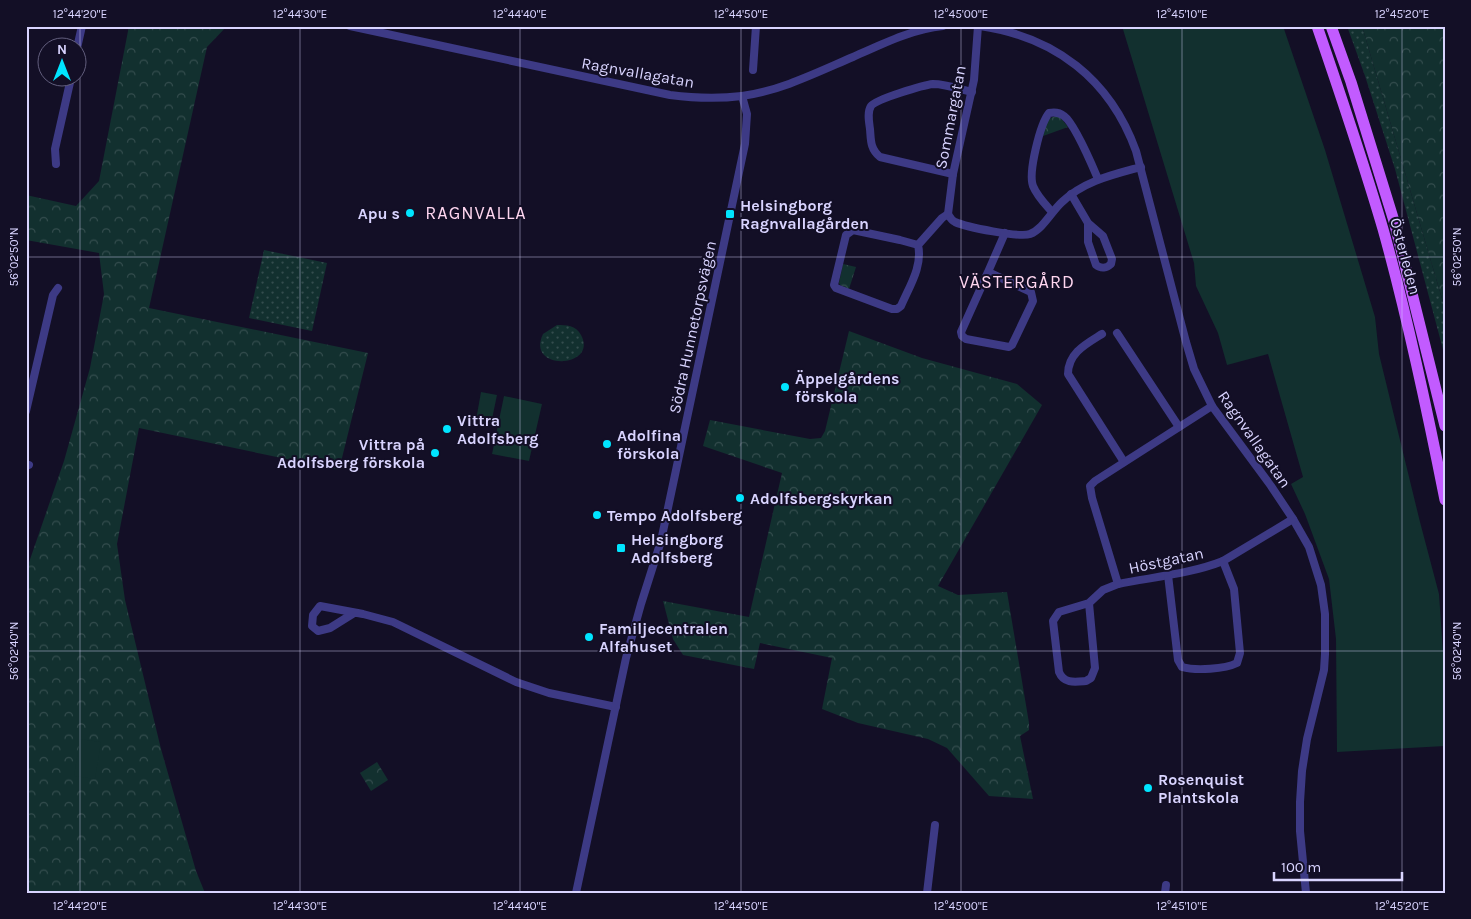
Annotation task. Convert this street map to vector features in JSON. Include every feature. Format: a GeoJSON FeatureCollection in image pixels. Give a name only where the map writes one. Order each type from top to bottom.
{"type":"FeatureCollection","features":[{"type":"Feature","properties":{"kind":"main road","name":"Österleden"},"geometry":{"type":"LineString","coordinates":[[1317,26],[1353,130],[1383,230],[1430,421],[1445,500]]}},
{"type":"Feature","properties":{"kind":"main road","name":"Österleden"},"geometry":{"type":"LineString","coordinates":[[1331,26],[1351,82],[1394,220],[1445,426]]}},
{"type":"Feature","properties":{"kind":"street","name":"Ragnvallagatan"},"geometry":{"type":"LineString","coordinates":[[350,26],[670,95],[701,98],[742,96],[782,86],[827,69],[900,36],[943,26]]}},
{"type":"Feature","properties":{"kind":"street"},"geometry":{"type":"LineString","coordinates":[[753,70],[756,26]]}},
{"type":"Feature","properties":{"kind":"street","name":"Ragnvallagatan"},"geometry":{"type":"LineString","coordinates":[[979,26],[1010,32],[1042,43],[1066,58],[1085,72],[1109,99],[1120,116],[1130,136],[1141,167],[1190,355],[1212,406],[1293,519],[1314,560],[1323,600],[1326,628],[1324,670],[1307,739],[1302,771],[1300,831],[1306,893]]}},
{"type":"Feature","properties":{"kind":"street","name":"Sommargatan"},"geometry":{"type":"LineString","coordinates":[[948,214],[953,174],[972,92],[979,26]]}},
{"type":"Feature","properties":{"kind":"street"},"geometry":{"type":"LineString","coordinates":[[953,174],[880,157],[874,153],[871,146],[868,115],[871,106],[878,101],[923,86],[935,84],[972,92]]}},
{"type":"Feature","properties":{"kind":"street"},"geometry":{"type":"LineString","coordinates":[[56,164],[55,149],[69,88]]}},
{"type":"Feature","properties":{"kind":"street","name":"Södra Hunnetorpsvägen"},"geometry":{"type":"LineString","coordinates":[[576,893],[626,658],[661,541],[745,144],[747,114],[742,96]]}},
{"type":"Feature","properties":{"kind":"street"},"geometry":{"type":"LineString","coordinates":[[1052,212],[1037,194],[1032,184],[1032,175],[1042,127],[1049,113],[1056,112],[1065,116],[1086,150],[1098,179]]}},
{"type":"Feature","properties":{"kind":"street"},"geometry":{"type":"LineString","coordinates":[[918,246],[942,218],[948,214],[951,219],[957,222],[1018,236],[1030,234],[1038,230],[1052,212],[1071,194],[1098,179],[1141,167]]}},
{"type":"Feature","properties":{"kind":"street"},"geometry":{"type":"LineString","coordinates":[[1071,194],[1088,223],[1103,236],[1112,261],[1107,267],[1101,268],[1096,265],[1088,242],[1088,223]]}},
{"type":"Feature","properties":{"kind":"street"},"geometry":{"type":"LineString","coordinates":[[853,230],[918,246],[920,254],[919,263],[901,306],[897,309],[892,309],[840,291],[834,285],[846,235],[853,230]]}},
{"type":"Feature","properties":{"kind":"street"},"geometry":{"type":"LineString","coordinates":[[988,272],[1031,292],[1033,296],[1012,345],[1009,347],[966,339],[962,336],[961,332],[1005,233]]}},
{"type":"Feature","properties":{"kind":"street"},"geometry":{"type":"LineString","coordinates":[[26,411],[32,392],[53,295],[58,288]]}},
{"type":"Feature","properties":{"kind":"street"},"geometry":{"type":"LineString","coordinates":[[1117,333],[1179,427]]}},
{"type":"Feature","properties":{"kind":"street"},"geometry":{"type":"LineString","coordinates":[[1102,334],[1079,348],[1068,369],[1068,374],[1124,462]]}},
{"type":"Feature","properties":{"kind":"street","name":"Höstgatan"},"geometry":{"type":"LineString","coordinates":[[1212,406],[1090,486],[1118,584],[1168,575],[1223,561],[1293,519]]}},
{"type":"Feature","properties":{"kind":"street"},"geometry":{"type":"LineString","coordinates":[[1168,575],[1178,660],[1182,667],[1190,670],[1230,667],[1238,663],[1240,653],[1234,589],[1223,561]]}},
{"type":"Feature","properties":{"kind":"street"},"geometry":{"type":"LineString","coordinates":[[1089,602],[1095,668],[1093,674],[1086,681],[1067,681],[1061,678],[1058,672],[1053,621],[1059,612],[1089,602],[1103,590],[1118,584]]}},
{"type":"Feature","properties":{"kind":"street"},"geometry":{"type":"LineString","coordinates":[[354,613],[325,630],[318,631],[312,626],[313,615],[320,606],[329,607],[378,618],[403,626],[516,682],[558,695],[616,707]]}},
{"type":"Feature","properties":{"kind":"street"},"geometry":{"type":"LineString","coordinates":[[928,893],[935,825]]}},
{"type":"Feature","properties":{"kind":"green space"},"geometry":{"type":"Polygon","coordinates":[[[129,26],[227,26],[207,47],[149,308],[368,353],[339,470],[139,428],[117,544],[125,600],[161,749],[196,871],[205,893],[26,893],[26,571],[64,461],[90,368],[104,294],[99,253],[26,240],[26,195],[76,206],[99,181],[129,26]]]}},
{"type":"Feature","properties":{"kind":"green space"},"geometry":{"type":"Polygon","coordinates":[[[1122,26],[1283,26],[1325,150],[1375,317],[1379,354],[1439,594],[1445,682],[1445,746],[1337,752],[1336,639],[1329,579],[1305,514],[1291,484],[1303,477],[1268,354],[1227,365],[1218,333],[1196,286],[1194,263],[1122,26]]]}},
{"type":"Feature","properties":{"kind":"green space"},"geometry":{"type":"Polygon","coordinates":[[[1347,26],[1362,26],[1445,309],[1445,357],[1395,169],[1347,26]]]}},
{"type":"Feature","properties":{"kind":"green space"},"geometry":{"type":"Polygon","coordinates":[[[1362,26],[1445,26],[1445,309],[1362,26]]]}},
{"type":"Feature","properties":{"kind":"green space"},"geometry":{"type":"Polygon","coordinates":[[[1056,116],[1060,117],[1068,127],[1043,136],[1048,121],[1056,116]]]}},
{"type":"Feature","properties":{"kind":"green space"},"geometry":{"type":"Polygon","coordinates":[[[264,250],[327,263],[312,331],[249,318],[264,250]]]}},
{"type":"Feature","properties":{"kind":"green space"},"geometry":{"type":"Polygon","coordinates":[[[843,264],[856,267],[849,289],[839,283],[843,264]]]}},
{"type":"Feature","properties":{"kind":"green space"},"geometry":{"type":"Polygon","coordinates":[[[557,325],[574,327],[581,335],[584,346],[580,354],[572,359],[552,360],[544,355],[540,346],[543,334],[557,325]]]}},
{"type":"Feature","properties":{"kind":"green space"},"geometry":{"type":"Polygon","coordinates":[[[849,331],[922,358],[1017,384],[1042,405],[938,586],[958,595],[1007,592],[1029,723],[1029,730],[1020,736],[1033,799],[989,796],[947,748],[928,739],[858,723],[822,709],[832,658],[760,643],[754,669],[683,655],[673,639],[663,601],[749,617],[782,473],[703,446],[710,420],[810,439],[821,438],[825,431],[849,331]]]}},
{"type":"Feature","properties":{"kind":"green space"},"geometry":{"type":"Polygon","coordinates":[[[481,392],[497,395],[491,424],[476,420],[481,392]]]}},
{"type":"Feature","properties":{"kind":"green space"},"geometry":{"type":"Polygon","coordinates":[[[504,396],[542,404],[529,461],[492,454],[504,396]]]}},
{"type":"Feature","properties":{"kind":"green space"},"geometry":{"type":"Polygon","coordinates":[[[80,739],[101,742],[95,779],[74,776],[80,739]]]}},
{"type":"Feature","properties":{"kind":"green space"},"geometry":{"type":"Polygon","coordinates":[[[377,762],[388,780],[371,791],[360,773],[377,762]]]}},
{"type":"Feature","properties":{"kind":"place","name":"Apu s"},"geometry":{"type":"Point","coordinates":[410,213]}},
{"type":"Feature","properties":{"kind":"place","name":"Helsingborg Ragnvallagården"},"geometry":{"type":"Point","coordinates":[730,214]}},
{"type":"Feature","properties":{"kind":"place","name":"Äppelgårdens förskola"},"geometry":{"type":"Point","coordinates":[785,387]}},
{"type":"Feature","properties":{"kind":"place","name":"Vittra Adolfsberg"},"geometry":{"type":"Point","coordinates":[447,429]}},
{"type":"Feature","properties":{"kind":"place","name":"Adolfina förskola"},"geometry":{"type":"Point","coordinates":[607,444]}},
{"type":"Feature","properties":{"kind":"place","name":"Vittra på Adolfsberg förskola"},"geometry":{"type":"Point","coordinates":[435,453]}},
{"type":"Feature","properties":{"kind":"place","name":"Adolfsbergskyrkan"},"geometry":{"type":"Point","coordinates":[740,498]}},
{"type":"Feature","properties":{"kind":"place","name":"Tempo Adolfsberg"},"geometry":{"type":"Point","coordinates":[597,515]}},
{"type":"Feature","properties":{"kind":"place","name":"Helsingborg Adolfsberg"},"geometry":{"type":"Point","coordinates":[621,548]}},
{"type":"Feature","properties":{"kind":"place","name":"Familjecentralen Alfahuset"},"geometry":{"type":"Point","coordinates":[589,637]}},
{"type":"Feature","properties":{"kind":"place","name":"Rosenquist Plantskola"},"geometry":{"type":"Point","coordinates":[1148,788]}},
{"type":"Feature","properties":{"kind":"district","name":"RAGNVALLA"},"geometry":{"type":"Point","coordinates":[476,213]}},
{"type":"Feature","properties":{"kind":"district","name":"VÄSTERGÅRD"},"geometry":{"type":"Point","coordinates":[1017,282]}}]}
